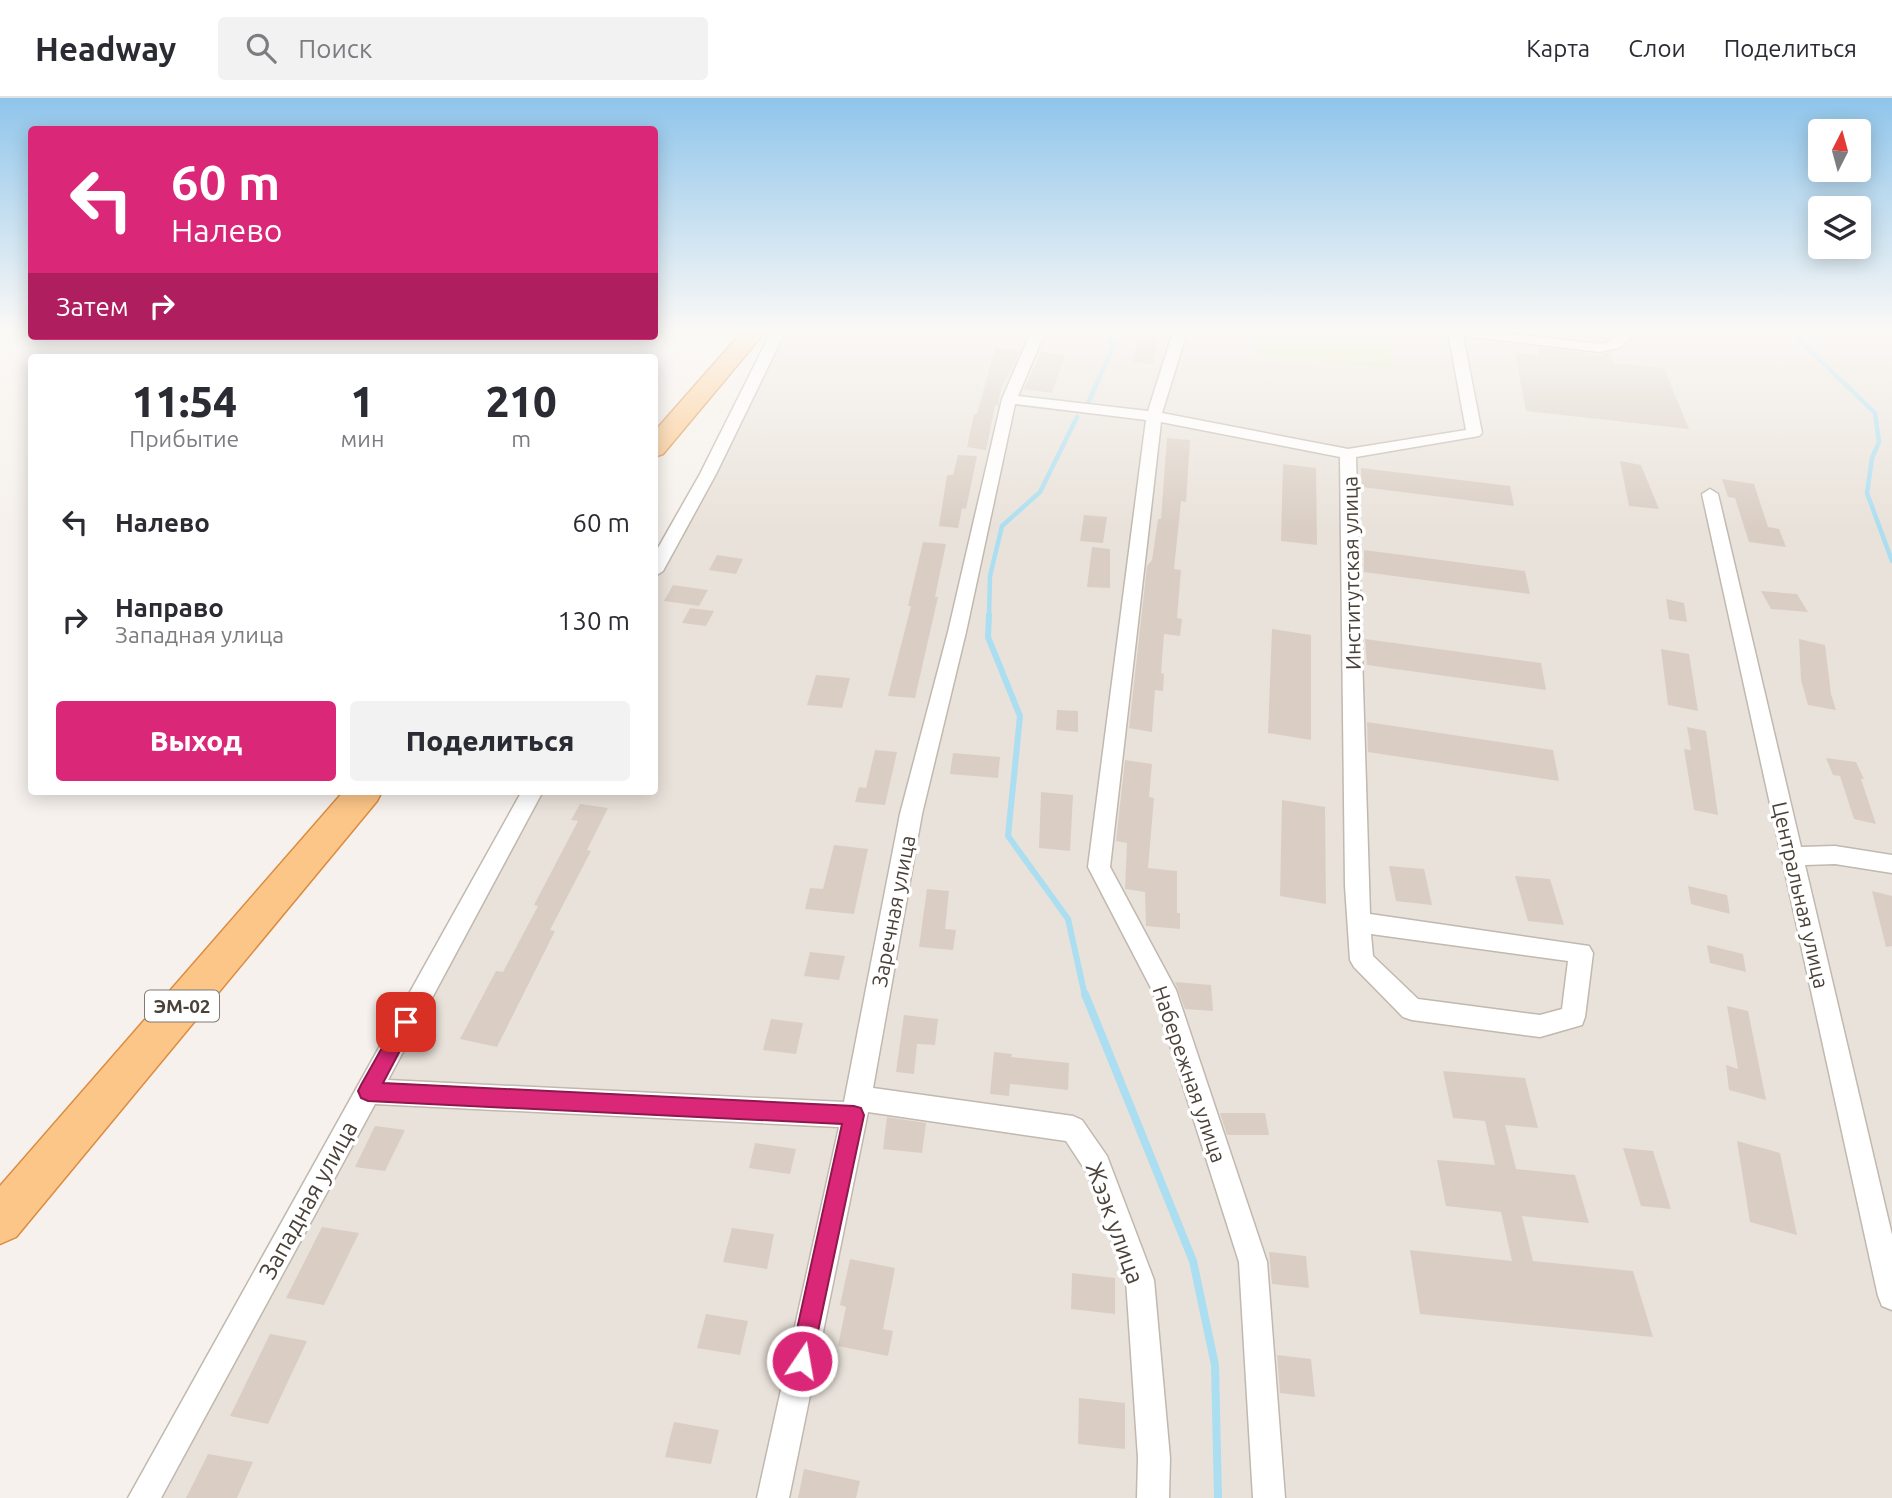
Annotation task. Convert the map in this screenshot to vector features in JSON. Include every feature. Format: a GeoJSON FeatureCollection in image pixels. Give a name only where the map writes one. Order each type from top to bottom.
{"type":"FeatureCollection","features":[{"type":"Feature","properties":{"kind":"highway"},"geometry":{"type":"LineString","coordinates":[[658,444],[698,397]]}},
{"type":"Feature","properties":{"kind":"highway","name":"ЭМ-02"},"geometry":{"type":"LineString","coordinates":[[0,1221],[362,795]]}},
{"type":"Feature","properties":{"kind":"street"},"geometry":{"type":"LineString","coordinates":[[658,564],[708,474],[746,397]]}},
{"type":"Feature","properties":{"kind":"street","name":"Набережная улица"},"geometry":{"type":"LineString","coordinates":[[1160,397],[1154,416],[1099,867],[1164,990],[1253,1262],[1269,1498]]}},
{"type":"Feature","properties":{"kind":"street","name":"Институтская улица"},"geometry":{"type":"LineString","coordinates":[[1359,922],[1581,953],[1573,1017],[1540,1026],[1412,1009],[1362,960],[1359,922],[1349,454],[1474,433],[1467,397]]}},
{"type":"Feature","properties":{"kind":"street"},"geometry":{"type":"LineString","coordinates":[[1009,399],[1154,416],[1349,454]]}},
{"type":"Feature","properties":{"kind":"street","name":"Заречная улица"},"geometry":{"type":"LineString","coordinates":[[773,1498],[856,1107],[911,814],[957,632],[1009,399]]}},
{"type":"Feature","properties":{"kind":"street","name":"Центральная улица"},"geometry":{"type":"LineString","coordinates":[[1710,494],[1892,1296]]}},
{"type":"Feature","properties":{"kind":"street","name":"Западная улица"},"geometry":{"type":"LineString","coordinates":[[144,1498],[531,795]]}},
{"type":"Feature","properties":{"kind":"street"},"geometry":{"type":"LineString","coordinates":[[1792,856],[1835,855],[1892,864]]}},
{"type":"Feature","properties":{"kind":"street","name":"Жээк улица"},"geometry":{"type":"LineString","coordinates":[[368,1091],[856,1107],[1073,1129],[1098,1164],[1140,1280],[1154,1458],[1153,1498]]}},
{"type":"Feature","properties":{"kind":"shaded area"},"geometry":{"type":"Polygon","coordinates":[[[746,397],[1892,397],[1892,1498],[144,1498],[531,795],[658,795],[658,566],[746,397]]]}},
{"type":"Feature","properties":{"kind":"building"},"geometry":{"type":"Polygon","coordinates":[[[982,397],[1000,397],[998,406],[995,405],[986,450],[967,447],[974,414],[977,414],[982,397]]]}},
{"type":"Feature","properties":{"kind":"building"},"geometry":{"type":"Polygon","coordinates":[[[1523,397],[1676,397],[1689,429],[1526,411],[1523,397]]]}},
{"type":"Feature","properties":{"kind":"building"},"geometry":{"type":"Polygon","coordinates":[[[1167,438],[1190,440],[1186,502],[1181,501],[1174,569],[1181,570],[1177,618],[1182,619],[1180,636],[1164,634],[1161,673],[1164,674],[1163,691],[1155,690],[1152,732],[1129,728],[1147,566],[1152,560],[1158,519],[1161,519],[1167,438]]]}},
{"type":"Feature","properties":{"kind":"building"},"geometry":{"type":"Polygon","coordinates":[[[958,455],[977,456],[966,509],[962,508],[958,528],[939,526],[947,475],[953,475],[958,455]]]}},
{"type":"Feature","properties":{"kind":"building"},"geometry":{"type":"Polygon","coordinates":[[[1620,461],[1641,465],[1659,509],[1629,506],[1620,461]]]}},
{"type":"Feature","properties":{"kind":"building"},"geometry":{"type":"Polygon","coordinates":[[[1283,464],[1316,468],[1317,545],[1281,541],[1283,464]]]}},
{"type":"Feature","properties":{"kind":"building"},"geometry":{"type":"Polygon","coordinates":[[[1361,468],[1510,486],[1514,506],[1362,487],[1361,468]]]}},
{"type":"Feature","properties":{"kind":"building"},"geometry":{"type":"Polygon","coordinates":[[[1722,479],[1754,484],[1768,527],[1779,529],[1786,547],[1749,542],[1735,498],[1728,497],[1722,479]]]}},
{"type":"Feature","properties":{"kind":"building"},"geometry":{"type":"Polygon","coordinates":[[[1084,515],[1107,517],[1103,543],[1080,541],[1084,515]]]}},
{"type":"Feature","properties":{"kind":"building"},"geometry":{"type":"Polygon","coordinates":[[[923,542],[946,544],[935,597],[938,597],[915,698],[888,696],[911,606],[908,606],[923,542]]]}},
{"type":"Feature","properties":{"kind":"building"},"geometry":{"type":"Polygon","coordinates":[[[1092,547],[1110,549],[1110,588],[1087,587],[1092,547]]]}},
{"type":"Feature","properties":{"kind":"building"},"geometry":{"type":"Polygon","coordinates":[[[1364,550],[1525,571],[1530,594],[1364,572],[1364,550]]]}},
{"type":"Feature","properties":{"kind":"building"},"geometry":{"type":"Polygon","coordinates":[[[717,555],[743,559],[736,574],[709,570],[717,555]]]}},
{"type":"Feature","properties":{"kind":"building"},"geometry":{"type":"Polygon","coordinates":[[[673,585],[708,590],[699,606],[664,601],[673,585]]]}},
{"type":"Feature","properties":{"kind":"building"},"geometry":{"type":"Polygon","coordinates":[[[1761,591],[1797,594],[1808,612],[1771,609],[1761,591]]]}},
{"type":"Feature","properties":{"kind":"building"},"geometry":{"type":"Polygon","coordinates":[[[1666,599],[1684,603],[1687,622],[1669,619],[1666,599]]]}},
{"type":"Feature","properties":{"kind":"building"},"geometry":{"type":"Polygon","coordinates":[[[690,608],[714,611],[706,626],[682,623],[690,608]]]}},
{"type":"Feature","properties":{"kind":"building"},"geometry":{"type":"Polygon","coordinates":[[[1272,629],[1311,635],[1311,740],[1268,733],[1272,629]]]}},
{"type":"Feature","properties":{"kind":"building"},"geometry":{"type":"Polygon","coordinates":[[[1365,639],[1541,663],[1546,690],[1367,665],[1365,639]]]}},
{"type":"Feature","properties":{"kind":"building"},"geometry":{"type":"Polygon","coordinates":[[[1799,639],[1825,645],[1831,694],[1836,710],[1808,705],[1801,680],[1799,639]]]}},
{"type":"Feature","properties":{"kind":"building"},"geometry":{"type":"Polygon","coordinates":[[[1661,649],[1689,654],[1698,711],[1668,705],[1661,649]]]}},
{"type":"Feature","properties":{"kind":"building"},"geometry":{"type":"Polygon","coordinates":[[[816,675],[850,678],[842,708],[807,705],[816,675]]]}},
{"type":"Feature","properties":{"kind":"building"},"geometry":{"type":"Polygon","coordinates":[[[1057,710],[1078,711],[1078,732],[1056,730],[1057,710]]]}},
{"type":"Feature","properties":{"kind":"building"},"geometry":{"type":"Polygon","coordinates":[[[1367,722],[1553,750],[1559,781],[1368,752],[1367,722]]]}},
{"type":"Feature","properties":{"kind":"building"},"geometry":{"type":"Polygon","coordinates":[[[1687,727],[1706,731],[1718,815],[1694,810],[1684,749],[1691,750],[1687,727]]]}},
{"type":"Feature","properties":{"kind":"building"},"geometry":{"type":"Polygon","coordinates":[[[875,750],[897,752],[885,805],[855,802],[859,787],[866,788],[875,750]]]}},
{"type":"Feature","properties":{"kind":"building"},"geometry":{"type":"Polygon","coordinates":[[[953,753],[1000,757],[998,778],[950,774],[953,753]]]}},
{"type":"Feature","properties":{"kind":"building"},"geometry":{"type":"Polygon","coordinates":[[[1826,758],[1856,762],[1864,779],[1861,779],[1876,824],[1854,819],[1840,776],[1833,775],[1826,758]]]}},
{"type":"Feature","properties":{"kind":"building"},"geometry":{"type":"Polygon","coordinates":[[[1125,760],[1152,764],[1149,797],[1154,798],[1148,868],[1177,871],[1177,913],[1180,913],[1180,929],[1146,926],[1145,892],[1125,889],[1127,843],[1116,841],[1125,760]]]}},
{"type":"Feature","properties":{"kind":"building"},"geometry":{"type":"Polygon","coordinates":[[[1041,792],[1073,795],[1070,851],[1039,848],[1041,792]]]}},
{"type":"Feature","properties":{"kind":"building"},"geometry":{"type":"Polygon","coordinates":[[[1282,800],[1325,807],[1326,904],[1280,896],[1282,800]]]}},
{"type":"Feature","properties":{"kind":"building"},"geometry":{"type":"Polygon","coordinates":[[[580,804],[608,808],[587,850],[591,851],[550,930],[555,931],[497,1047],[460,1039],[496,971],[503,972],[538,906],[534,905],[578,821],[571,820],[580,804]]]}},
{"type":"Feature","properties":{"kind":"building"},"geometry":{"type":"Polygon","coordinates":[[[834,845],[868,849],[854,914],[805,909],[810,888],[823,889],[834,845]]]}},
{"type":"Feature","properties":{"kind":"building"},"geometry":{"type":"Polygon","coordinates":[[[1389,866],[1424,869],[1432,905],[1396,901],[1389,866]]]}},
{"type":"Feature","properties":{"kind":"building"},"geometry":{"type":"Polygon","coordinates":[[[1515,876],[1550,879],[1564,925],[1528,921],[1515,876]]]}},
{"type":"Feature","properties":{"kind":"building"},"geometry":{"type":"Polygon","coordinates":[[[1688,886],[1727,895],[1730,914],[1691,904],[1688,886]]]}},
{"type":"Feature","properties":{"kind":"building"},"geometry":{"type":"Polygon","coordinates":[[[927,889],[949,891],[945,929],[956,930],[953,950],[919,947],[927,889]]]}},
{"type":"Feature","properties":{"kind":"building"},"geometry":{"type":"Polygon","coordinates":[[[1872,891],[1892,896],[1892,946],[1886,947],[1872,891]]]}},
{"type":"Feature","properties":{"kind":"building"},"geometry":{"type":"Polygon","coordinates":[[[1707,945],[1743,954],[1746,972],[1710,963],[1707,945]]]}},
{"type":"Feature","properties":{"kind":"building"},"geometry":{"type":"Polygon","coordinates":[[[810,952],[845,956],[839,980],[804,976],[810,952]]]}},
{"type":"Feature","properties":{"kind":"building"},"geometry":{"type":"Polygon","coordinates":[[[1175,982],[1211,985],[1213,1011],[1185,1009],[1175,982]]]}},
{"type":"Feature","properties":{"kind":"building"},"geometry":{"type":"Polygon","coordinates":[[[1727,1006],[1748,1011],[1766,1100],[1729,1090],[1726,1065],[1738,1069],[1727,1006]]]}},
{"type":"Feature","properties":{"kind":"building"},"geometry":{"type":"Polygon","coordinates":[[[904,1015],[938,1019],[935,1045],[917,1044],[914,1074],[896,1072],[904,1015]]]}},
{"type":"Feature","properties":{"kind":"building"},"geometry":{"type":"Polygon","coordinates":[[[771,1019],[803,1023],[796,1054],[763,1050],[771,1019]]]}},
{"type":"Feature","properties":{"kind":"building"},"geometry":{"type":"Polygon","coordinates":[[[994,1052],[1012,1054],[1011,1057],[1069,1063],[1068,1090],[1010,1084],[1009,1096],[990,1094],[994,1052]]]}},
{"type":"Feature","properties":{"kind":"building"},"geometry":{"type":"Polygon","coordinates":[[[1443,1071],[1525,1078],[1538,1128],[1505,1125],[1516,1169],[1575,1175],[1589,1223],[1522,1216],[1533,1261],[1633,1271],[1653,1337],[1420,1314],[1410,1250],[1512,1261],[1501,1212],[1446,1206],[1437,1160],[1495,1165],[1485,1121],[1453,1118],[1443,1071]]]}},
{"type":"Feature","properties":{"kind":"building"},"geometry":{"type":"Polygon","coordinates":[[[1220,1113],[1265,1113],[1269,1135],[1227,1135],[1220,1113]]]}},
{"type":"Feature","properties":{"kind":"building"},"geometry":{"type":"Polygon","coordinates":[[[887,1117],[926,1123],[922,1153],[883,1149],[887,1117]]]}},
{"type":"Feature","properties":{"kind":"building"},"geometry":{"type":"Polygon","coordinates":[[[375,1126],[405,1130],[385,1171],[355,1167],[375,1126]]]}},
{"type":"Feature","properties":{"kind":"building"},"geometry":{"type":"Polygon","coordinates":[[[1737,1141],[1780,1153],[1797,1235],[1750,1222],[1737,1141]]]}},
{"type":"Feature","properties":{"kind":"building"},"geometry":{"type":"Polygon","coordinates":[[[755,1143],[796,1149],[790,1174],[749,1168],[755,1143]]]}},
{"type":"Feature","properties":{"kind":"building"},"geometry":{"type":"Polygon","coordinates":[[[1623,1148],[1653,1151],[1671,1209],[1641,1206],[1623,1148]]]}},
{"type":"Feature","properties":{"kind":"building"},"geometry":{"type":"Polygon","coordinates":[[[322,1227],[359,1233],[324,1305],[286,1298],[322,1227]]]}},
{"type":"Feature","properties":{"kind":"building"},"geometry":{"type":"Polygon","coordinates":[[[732,1228],[774,1234],[767,1269],[723,1262],[732,1228]]]}},
{"type":"Feature","properties":{"kind":"building"},"geometry":{"type":"Polygon","coordinates":[[[1269,1252],[1306,1256],[1309,1288],[1272,1284],[1269,1252]]]}},
{"type":"Feature","properties":{"kind":"building"},"geometry":{"type":"Polygon","coordinates":[[[850,1259],[895,1268],[883,1329],[893,1331],[888,1356],[838,1346],[846,1307],[840,1305],[850,1259]]]}},
{"type":"Feature","properties":{"kind":"building"},"geometry":{"type":"Polygon","coordinates":[[[1072,1273],[1115,1278],[1115,1314],[1071,1309],[1072,1273]]]}},
{"type":"Feature","properties":{"kind":"building"},"geometry":{"type":"Polygon","coordinates":[[[706,1314],[748,1321],[740,1355],[697,1348],[706,1314]]]}},
{"type":"Feature","properties":{"kind":"building"},"geometry":{"type":"Polygon","coordinates":[[[270,1334],[307,1341],[268,1424],[230,1416],[270,1334]]]}},
{"type":"Feature","properties":{"kind":"building"},"geometry":{"type":"Polygon","coordinates":[[[1277,1355],[1311,1359],[1315,1397],[1280,1393],[1277,1355]]]}},
{"type":"Feature","properties":{"kind":"building"},"geometry":{"type":"Polygon","coordinates":[[[1079,1398],[1125,1403],[1125,1449],[1078,1444],[1079,1398]]]}},
{"type":"Feature","properties":{"kind":"building"},"geometry":{"type":"Polygon","coordinates":[[[674,1422],[719,1430],[711,1464],[665,1457],[674,1422]]]}},
{"type":"Feature","properties":{"kind":"building"},"geometry":{"type":"Polygon","coordinates":[[[208,1454],[253,1462],[237,1498],[186,1498],[208,1454]]]}},
{"type":"Feature","properties":{"kind":"building"},"geometry":{"type":"Polygon","coordinates":[[[804,1469],[860,1481],[856,1498],[798,1498],[804,1469]]]}},
{"type":"Feature","properties":{"kind":"waterway"},"geometry":{"type":"LineString","coordinates":[[1089,401],[1091,397]]}},
{"type":"Feature","properties":{"kind":"waterway"},"geometry":{"type":"LineString","coordinates":[[1859,397],[1875,413],[1879,442],[1872,458],[1867,493],[1892,561]]}},
{"type":"Feature","properties":{"kind":"waterway"},"geometry":{"type":"LineString","coordinates":[[989,617],[990,576],[1002,526],[1040,492],[1077,417]]}},
{"type":"Feature","properties":{"kind":"waterway"},"geometry":{"type":"LineString","coordinates":[[989,615],[988,637],[1020,716],[1008,836],[1068,919],[1085,996]]}},
{"type":"Feature","properties":{"kind":"waterway"},"geometry":{"type":"LineString","coordinates":[[1085,994],[1193,1261],[1215,1365],[1218,1498]]}},
{"type":"Feature","properties":{"kind":"route"},"geometry":{"type":"LineString","coordinates":[[406,1022],[368,1091],[854,1115],[802,1361]]}}]}
